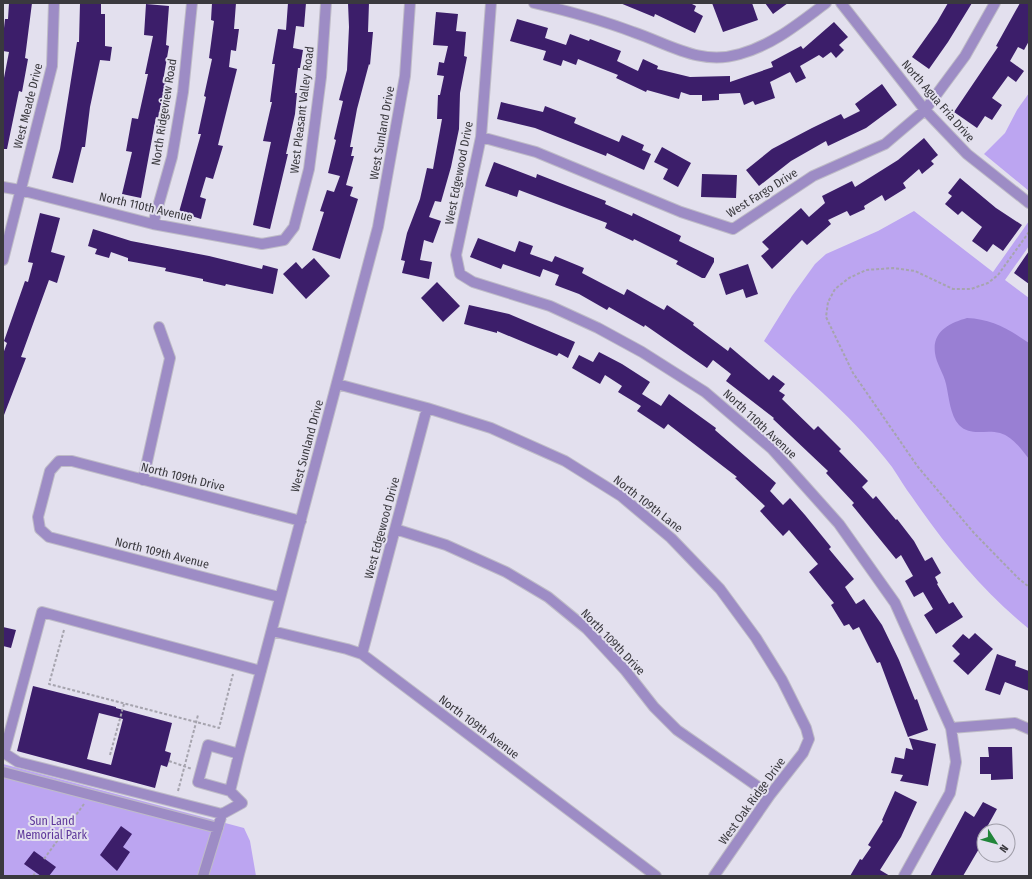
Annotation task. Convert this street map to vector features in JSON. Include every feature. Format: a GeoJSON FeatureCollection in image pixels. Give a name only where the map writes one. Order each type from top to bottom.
{"type":"FeatureCollection","features":[{"type":"Feature","properties":{"kind":"street","name":"West Meade Drive"},"geometry":{"type":"LineString","coordinates":[[3,260],[52,66],[54,3]]}},
{"type":"Feature","properties":{"kind":"street","name":"North Ridgeview Road"},"geometry":{"type":"LineString","coordinates":[[153,224],[172,157],[182,92],[192,3]]}},
{"type":"Feature","properties":{"kind":"street","name":"West Pleasant Valley Road"},"geometry":{"type":"LineString","coordinates":[[284,240],[294,227],[309,169],[321,77],[326,3]]}},
{"type":"Feature","properties":{"kind":"street","name":"West Sunland Drive"},"geometry":{"type":"LineString","coordinates":[[230,791],[378,228],[405,76],[410,3]]}},
{"type":"Feature","properties":{"kind":"street","name":"West Edgewood Drive"},"geometry":{"type":"LineString","coordinates":[[460,274],[456,255],[481,137],[491,3]]}},
{"type":"Feature","properties":{"kind":"street"},"geometry":{"type":"LineString","coordinates":[[534,3],[569,11],[634,32],[674,50],[700,56],[721,58],[739,55],[786,33],[826,3]]}},
{"type":"Feature","properties":{"kind":"street","name":"North Agua Fria Drive"},"geometry":{"type":"LineString","coordinates":[[841,3],[925,110],[967,154],[1029,203]]}},
{"type":"Feature","properties":{"kind":"street","name":"West Fargo Drive"},"geometry":{"type":"LineString","coordinates":[[481,137],[536,152],[681,212],[733,229],[813,176],[885,144],[925,110],[965,56],[995,3]]}},
{"type":"Feature","properties":{"kind":"street","name":"North 110th Avenue"},"geometry":{"type":"LineString","coordinates":[[3,187],[153,224],[262,244],[284,240]]}},
{"type":"Feature","properties":{"kind":"street","name":"North 110th Avenue"},"geometry":{"type":"LineString","coordinates":[[460,274],[473,282],[550,306],[598,328],[642,352],[705,392],[772,449],[839,524],[894,603],[951,728],[956,762],[950,793],[904,876]]}},
{"type":"Feature","properties":{"kind":"street"},"geometry":{"type":"LineString","coordinates":[[143,480],[170,358],[159,327]]}},
{"type":"Feature","properties":{"kind":"street","name":"North 109th Lane"},"geometry":{"type":"LineString","coordinates":[[337,384],[427,408],[491,428],[565,461],[621,496],[671,538],[720,589],[756,638],[782,680],[806,728],[809,739]]}},
{"type":"Feature","properties":{"kind":"street","name":"West Edgewood Drive"},"geometry":{"type":"LineString","coordinates":[[362,654],[427,408]]}},
{"type":"Feature","properties":{"kind":"street","name":"North 109th Drive"},"geometry":{"type":"LineString","coordinates":[[40,529],[38,517],[50,471],[58,462],[72,461],[301,520]]}},
{"type":"Feature","properties":{"kind":"street","name":"North 109th Avenue"},"geometry":{"type":"LineString","coordinates":[[40,529],[49,537],[280,597]]}},
{"type":"Feature","properties":{"kind":"street","name":"North 109th Drive"},"geometry":{"type":"LineString","coordinates":[[395,529],[453,548],[506,572],[548,597],[587,630],[625,670],[654,707],[676,730],[770,795]]}},
{"type":"Feature","properties":{"kind":"street"},"geometry":{"type":"LineString","coordinates":[[239,754],[208,745],[198,782],[230,791],[242,803],[222,814],[18,762],[4,753],[42,612],[261,671]]}},
{"type":"Feature","properties":{"kind":"street","name":"North 109th Avenue"},"geometry":{"type":"LineString","coordinates":[[272,631],[362,654],[656,876]]}},
{"type":"Feature","properties":{"kind":"street"},"geometry":{"type":"LineString","coordinates":[[951,728],[1015,723],[1029,729]]}},
{"type":"Feature","properties":{"kind":"street","name":"West Oak Ridge Drive"},"geometry":{"type":"LineString","coordinates":[[714,876],[770,795],[802,753],[809,739]]}},
{"type":"Feature","properties":{"kind":"street"},"geometry":{"type":"LineString","coordinates":[[3,772],[218,828]]}},
{"type":"Feature","properties":{"kind":"street"},"geometry":{"type":"LineString","coordinates":[[206,875],[222,814]]}},
{"type":"Feature","properties":{"kind":"path"},"geometry":{"type":"LineString","coordinates":[[1029,232],[998,275],[988,283],[971,289],[952,289],[915,271],[893,268],[866,270],[849,278],[835,289],[828,302],[826,317],[853,373],[914,462],[974,533],[1029,587]]}},
{"type":"Feature","properties":{"kind":"path"},"geometry":{"type":"LineString","coordinates":[[64,630],[49,684],[124,704],[219,728],[233,674]]}},
{"type":"Feature","properties":{"kind":"path"},"geometry":{"type":"LineString","coordinates":[[110,755],[124,704]]}},
{"type":"Feature","properties":{"kind":"path"},"geometry":{"type":"LineString","coordinates":[[178,790],[198,715]]}},
{"type":"Feature","properties":{"kind":"path"},"geometry":{"type":"LineString","coordinates":[[169,761],[184,767],[201,771]]}},
{"type":"Feature","properties":{"kind":"path"},"geometry":{"type":"LineString","coordinates":[[44,859],[91,795]]}},
{"type":"Feature","properties":{"kind":"path"},"geometry":{"type":"LineString","coordinates":[[33,876],[36,872]]}},
{"type":"Feature","properties":{"kind":"green space"},"geometry":{"type":"Polygon","coordinates":[[[1029,93],[1029,191],[984,154],[1005,133],[1017,110],[1029,93]]]}},
{"type":"Feature","properties":{"kind":"green space"},"geometry":{"type":"Polygon","coordinates":[[[914,211],[993,272],[1029,221],[1029,246],[1005,280],[1029,298],[1029,629],[980,584],[951,550],[879,450],[848,417],[764,341],[792,296],[815,264],[826,254],[878,231],[914,211]]]}},
{"type":"Feature","properties":{"kind":"green space","name":"Sun Land Memorial Park"},"geometry":{"type":"Polygon","coordinates":[[[3,764],[244,828],[250,841],[256,876],[3,876],[3,764]]]}},
{"type":"Feature","properties":{"kind":"shaded area"},"geometry":{"type":"Polygon","coordinates":[[[967,318],[984,320],[1000,326],[1029,343],[1029,459],[1009,437],[994,432],[968,431],[956,421],[950,406],[945,380],[938,365],[935,345],[936,339],[944,329],[954,322],[967,318]]]}},
{"type":"Feature","properties":{"kind":"building"},"geometry":{"type":"Polygon","coordinates":[[[9,3],[32,3],[25,58],[28,59],[22,92],[19,91],[7,149],[3,149],[3,83],[9,52],[3,51],[3,37],[5,19],[8,19],[9,3]]]}},
{"type":"Feature","properties":{"kind":"building"},"geometry":{"type":"Polygon","coordinates":[[[80,3],[101,4],[101,14],[105,14],[105,46],[112,47],[110,61],[100,60],[90,107],[85,147],[82,147],[73,183],[52,178],[60,149],[77,42],[79,42],[80,3]]]}},
{"type":"Feature","properties":{"kind":"building"},"geometry":{"type":"Polygon","coordinates":[[[212,3],[236,3],[234,29],[239,29],[236,51],[231,50],[229,67],[237,69],[218,145],[223,146],[213,179],[206,177],[200,197],[206,199],[201,219],[179,212],[201,134],[198,134],[212,59],[209,58],[214,21],[211,20],[212,3]]]}},
{"type":"Feature","properties":{"kind":"building"},"geometry":{"type":"Polygon","coordinates":[[[288,3],[306,3],[304,27],[296,26],[293,48],[303,50],[300,68],[298,68],[295,93],[297,93],[295,114],[286,154],[288,154],[270,229],[253,225],[271,142],[263,141],[272,102],[270,102],[275,64],[272,64],[278,29],[286,30],[288,3]]]}},
{"type":"Feature","properties":{"kind":"building"},"geometry":{"type":"Polygon","coordinates":[[[348,3],[369,3],[368,32],[373,32],[370,65],[369,64],[357,109],[350,147],[353,147],[351,156],[354,156],[346,185],[353,187],[350,196],[358,199],[340,259],[312,250],[324,212],[320,211],[327,190],[334,192],[340,176],[328,173],[343,101],[339,100],[347,70],[349,27],[348,3]]]}},
{"type":"Feature","properties":{"kind":"building"},"geometry":{"type":"Polygon","coordinates":[[[620,3],[690,3],[696,6],[694,11],[703,16],[695,33],[655,14],[654,17],[620,3]]]}},
{"type":"Feature","properties":{"kind":"building"},"geometry":{"type":"Polygon","coordinates":[[[712,3],[752,3],[758,20],[723,32],[712,3]]]}},
{"type":"Feature","properties":{"kind":"building"},"geometry":{"type":"Polygon","coordinates":[[[765,3],[788,3],[773,14],[765,3]]]}},
{"type":"Feature","properties":{"kind":"building"},"geometry":{"type":"Polygon","coordinates":[[[948,3],[972,3],[929,69],[912,57],[937,22],[948,3]]]}},
{"type":"Feature","properties":{"kind":"building"},"geometry":{"type":"Polygon","coordinates":[[[1020,3],[1029,3],[1029,41],[1024,50],[1018,47],[1010,61],[1024,71],[1016,82],[1008,76],[992,98],[1002,105],[992,120],[985,116],[977,128],[954,112],[998,47],[996,46],[1020,3]]]}},
{"type":"Feature","properties":{"kind":"building"},"geometry":{"type":"Polygon","coordinates":[[[146,4],[169,6],[166,45],[169,46],[163,81],[166,82],[158,118],[156,117],[141,198],[122,194],[132,152],[126,151],[132,118],[138,119],[148,74],[145,74],[153,36],[144,35],[146,4]]]}},
{"type":"Feature","properties":{"kind":"building"},"geometry":{"type":"Polygon","coordinates":[[[436,12],[458,14],[456,31],[466,32],[464,56],[467,57],[460,93],[459,129],[451,167],[441,202],[435,201],[429,217],[441,221],[433,243],[424,240],[420,260],[432,262],[429,279],[402,273],[405,261],[401,260],[407,233],[420,199],[427,168],[433,169],[442,119],[437,119],[438,95],[440,95],[444,76],[437,75],[439,62],[444,63],[448,46],[433,45],[436,12]]]}},
{"type":"Feature","properties":{"kind":"building"},"geometry":{"type":"Polygon","coordinates":[[[517,19],[548,28],[545,38],[566,45],[570,34],[589,41],[590,39],[621,51],[617,61],[638,71],[643,59],[658,66],[657,69],[690,77],[730,76],[730,82],[773,67],[771,62],[801,46],[803,49],[834,22],[848,37],[839,45],[844,50],[836,58],[831,52],[823,58],[819,55],[800,66],[806,78],[796,83],[790,72],[770,82],[775,98],[755,105],[753,101],[744,105],[740,93],[719,94],[719,100],[702,101],[702,95],[690,95],[681,92],[679,99],[647,90],[646,92],[616,78],[618,75],[578,59],[576,65],[563,60],[561,66],[543,60],[546,51],[510,41],[517,19]]]}},
{"type":"Feature","properties":{"kind":"building"},"geometry":{"type":"Polygon","coordinates":[[[882,84],[897,105],[866,128],[828,146],[826,141],[791,161],[759,186],[746,170],[772,149],[812,128],[841,114],[844,119],[860,111],[855,104],[882,84]]]}},
{"type":"Feature","properties":{"kind":"building"},"geometry":{"type":"Polygon","coordinates":[[[501,102],[543,112],[545,106],[576,118],[574,123],[619,142],[622,135],[644,145],[642,150],[651,154],[644,170],[607,153],[606,156],[535,128],[497,119],[501,102]]]}},
{"type":"Feature","properties":{"kind":"building"},"geometry":{"type":"Polygon","coordinates":[[[924,138],[938,155],[931,161],[934,164],[922,174],[919,169],[903,183],[906,188],[885,201],[882,195],[864,206],[865,209],[850,216],[847,211],[828,220],[831,224],[807,245],[802,240],[772,269],[761,256],[769,249],[762,242],[801,208],[809,217],[825,203],[822,196],[852,181],[855,187],[898,160],[924,138]]]}},
{"type":"Feature","properties":{"kind":"building"},"geometry":{"type":"Polygon","coordinates":[[[662,147],[691,163],[678,187],[663,179],[668,169],[654,162],[662,147]]]}},
{"type":"Feature","properties":{"kind":"building"},"geometry":{"type":"Polygon","coordinates":[[[494,162],[536,178],[537,174],[606,201],[605,204],[632,216],[633,213],[681,236],[679,241],[714,258],[714,262],[705,278],[702,278],[676,264],[678,261],[634,239],[633,241],[605,228],[607,223],[519,190],[517,197],[485,186],[494,162]]]}},
{"type":"Feature","properties":{"kind":"building"},"geometry":{"type":"Polygon","coordinates":[[[702,174],[737,175],[736,198],[701,197],[702,174]]]}},
{"type":"Feature","properties":{"kind":"building"},"geometry":{"type":"Polygon","coordinates":[[[960,178],[996,208],[1022,225],[1003,251],[993,244],[987,252],[972,241],[982,227],[962,211],[958,215],[945,204],[952,196],[948,193],[960,178]]]}},
{"type":"Feature","properties":{"kind":"building"},"geometry":{"type":"Polygon","coordinates":[[[40,213],[60,218],[51,252],[65,256],[57,283],[49,280],[21,357],[26,358],[4,415],[3,354],[7,343],[4,341],[25,281],[28,282],[33,263],[28,262],[40,213]]]}},
{"type":"Feature","properties":{"kind":"building"},"geometry":{"type":"Polygon","coordinates":[[[93,229],[131,241],[209,256],[262,269],[263,265],[278,269],[273,294],[226,284],[225,286],[203,281],[203,279],[165,271],[166,268],[128,261],[128,258],[111,252],[109,258],[95,254],[97,249],[88,246],[93,229]]]}},
{"type":"Feature","properties":{"kind":"building"},"geometry":{"type":"Polygon","coordinates":[[[478,238],[515,252],[519,241],[533,246],[530,254],[552,262],[555,256],[584,268],[582,273],[624,295],[627,289],[664,310],[667,305],[694,323],[693,325],[728,351],[730,347],[769,380],[773,375],[785,384],[779,391],[785,395],[782,399],[814,430],[818,426],[841,449],[839,451],[868,481],[862,487],[873,499],[876,496],[896,520],[897,519],[914,541],[925,561],[932,557],[941,573],[935,577],[938,583],[937,584],[949,604],[953,602],[963,617],[936,634],[924,615],[933,609],[923,592],[914,597],[905,581],[913,576],[901,555],[896,559],[852,505],[854,503],[826,473],[828,471],[773,419],[774,418],[726,381],[731,374],[713,360],[707,368],[645,325],[644,327],[609,307],[607,310],[579,294],[555,285],[559,275],[543,269],[540,277],[503,264],[501,269],[470,257],[478,238]]]}},
{"type":"Feature","properties":{"kind":"building"},"geometry":{"type":"Polygon","coordinates":[[[1029,251],[1029,284],[1014,273],[1029,251]]]}},
{"type":"Feature","properties":{"kind":"building"},"geometry":{"type":"Polygon","coordinates":[[[314,258],[330,276],[306,299],[283,274],[296,262],[302,269],[314,258]]]}},
{"type":"Feature","properties":{"kind":"building"},"geometry":{"type":"Polygon","coordinates":[[[748,264],[758,294],[746,298],[743,289],[726,295],[719,274],[748,264]]]}},
{"type":"Feature","properties":{"kind":"building"},"geometry":{"type":"Polygon","coordinates":[[[437,282],[460,306],[443,322],[421,298],[437,282]]]}},
{"type":"Feature","properties":{"kind":"building"},"geometry":{"type":"Polygon","coordinates":[[[469,305],[509,314],[575,342],[568,358],[559,353],[557,356],[497,331],[497,333],[464,324],[469,305]]]}},
{"type":"Feature","properties":{"kind":"building"},"geometry":{"type":"Polygon","coordinates":[[[599,352],[622,364],[650,382],[642,394],[661,406],[669,394],[716,428],[715,430],[776,483],[770,491],[783,505],[790,498],[805,515],[831,547],[829,549],[854,579],[845,587],[856,604],[864,599],[882,625],[899,660],[915,700],[917,699],[928,730],[908,737],[880,662],[877,663],[859,627],[853,630],[849,624],[844,626],[831,605],[834,603],[809,572],[818,564],[789,530],[783,536],[760,511],[765,506],[735,478],[737,477],[668,424],[664,429],[637,411],[641,406],[618,392],[622,386],[605,375],[600,384],[572,368],[579,355],[593,362],[599,352]]]}},
{"type":"Feature","properties":{"kind":"building"},"geometry":{"type":"Polygon","coordinates":[[[3,627],[16,630],[11,648],[3,646],[3,627]]]}},
{"type":"Feature","properties":{"kind":"building"},"geometry":{"type":"Polygon","coordinates":[[[975,633],[993,649],[968,675],[953,661],[960,654],[952,646],[963,634],[969,639],[975,633]]]}},
{"type":"Feature","properties":{"kind":"building"},"geometry":{"type":"Polygon","coordinates":[[[997,654],[1016,661],[1015,666],[1029,671],[1029,691],[1005,682],[1000,695],[985,690],[997,654]]]}},
{"type":"Feature","properties":{"kind":"building"},"geometry":{"type":"Polygon","coordinates":[[[33,686],[172,723],[165,751],[171,753],[169,761],[167,767],[161,765],[155,788],[17,751],[33,686]],[[99,713],[87,759],[111,765],[123,719],[99,713]]]}},
{"type":"Feature","properties":{"kind":"building"},"geometry":{"type":"Polygon","coordinates":[[[909,738],[936,744],[928,786],[900,781],[903,775],[891,773],[895,757],[904,759],[906,748],[913,750],[909,738]]]}},
{"type":"Feature","properties":{"kind":"building"},"geometry":{"type":"Polygon","coordinates":[[[988,747],[1012,747],[1013,779],[991,780],[991,774],[980,774],[980,757],[989,757],[988,747]]]}},
{"type":"Feature","properties":{"kind":"building"},"geometry":{"type":"Polygon","coordinates":[[[895,791],[917,802],[901,837],[880,870],[890,876],[850,876],[860,859],[862,860],[871,847],[868,845],[883,821],[882,820],[895,791]]]}},
{"type":"Feature","properties":{"kind":"building"},"geometry":{"type":"Polygon","coordinates":[[[983,802],[997,809],[989,823],[976,823],[976,854],[963,876],[930,876],[965,811],[974,817],[983,802]]]}},
{"type":"Feature","properties":{"kind":"building"},"geometry":{"type":"Polygon","coordinates":[[[121,826],[132,834],[123,847],[130,852],[117,871],[100,855],[121,826]]]}},
{"type":"Feature","properties":{"kind":"building"},"geometry":{"type":"Polygon","coordinates":[[[34,851],[56,867],[49,876],[41,876],[24,864],[34,851]]]}}]}
